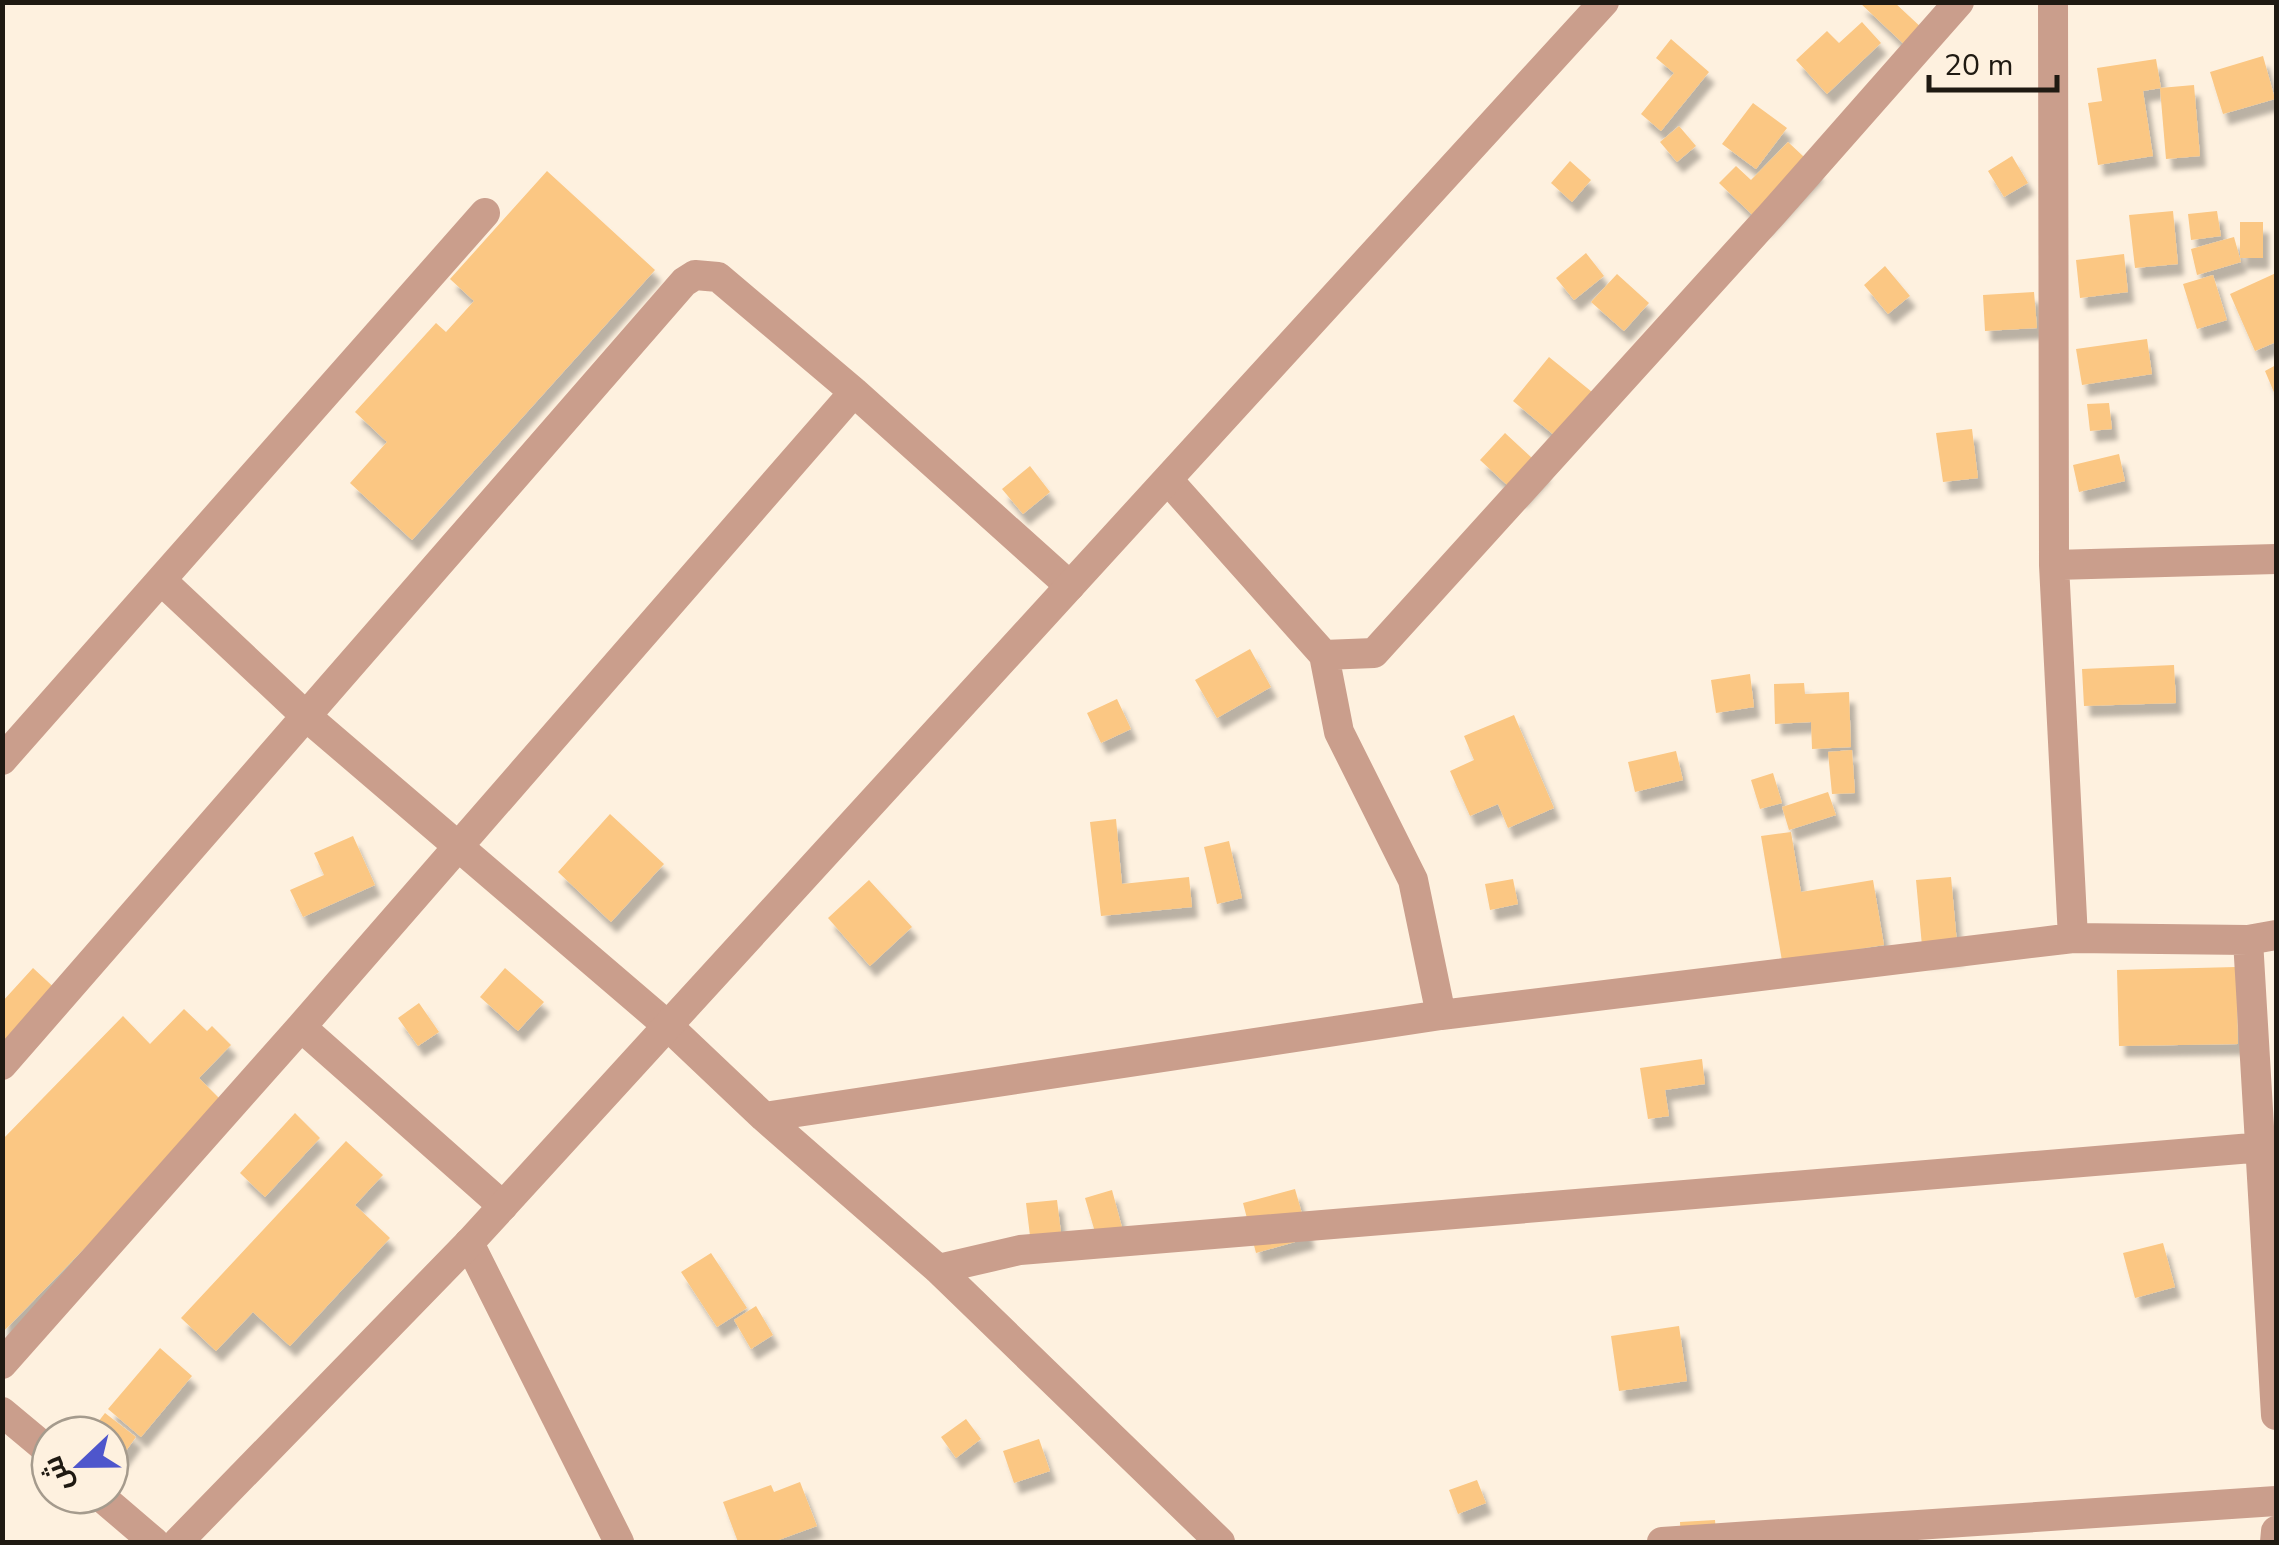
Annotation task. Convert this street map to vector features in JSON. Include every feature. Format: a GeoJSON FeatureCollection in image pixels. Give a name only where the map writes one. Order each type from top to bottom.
{"type":"FeatureCollection","features":[{"type":"Feature","properties":{"kind":"street"},"geometry":{"type":"LineString","coordinates":[[178,1542],[469,1243],[1604,2]]}},
{"type":"Feature","properties":{"kind":"street"},"geometry":{"type":"LineString","coordinates":[[1324,655],[1374,654],[1959,2]]}},
{"type":"Feature","properties":{"kind":"street"},"geometry":{"type":"LineString","coordinates":[[2053,2],[2054,565],[2074,938]]}},
{"type":"Feature","properties":{"kind":"street"},"geometry":{"type":"LineString","coordinates":[[2,760],[485,214]]}},
{"type":"Feature","properties":{"kind":"street"},"geometry":{"type":"LineString","coordinates":[[2,1065],[684,282],[695,275],[718,277],[854,392],[1070,586]]}},
{"type":"Feature","properties":{"kind":"street"},"geometry":{"type":"LineString","coordinates":[[2,1364],[854,392]]}},
{"type":"Feature","properties":{"kind":"street"},"geometry":{"type":"LineString","coordinates":[[1168,480],[1324,655],[1339,732],[1414,880],[1441,1015]]}},
{"type":"Feature","properties":{"kind":"street"},"geometry":{"type":"LineString","coordinates":[[2054,565],[2276,559]]}},
{"type":"Feature","properties":{"kind":"street"},"geometry":{"type":"LineString","coordinates":[[160,580],[307,717],[668,1026],[938,1270],[1220,1542]]}},
{"type":"Feature","properties":{"kind":"street"},"geometry":{"type":"LineString","coordinates":[[764,1116],[1441,1015],[2074,938],[2262,937],[2276,1415]]}},
{"type":"Feature","properties":{"kind":"street"},"geometry":{"type":"LineString","coordinates":[[301,1027],[503,1206]]}},
{"type":"Feature","properties":{"kind":"street"},"geometry":{"type":"LineString","coordinates":[[938,1270],[1020,1250],[2268,1146]]}},
{"type":"Feature","properties":{"kind":"street"},"geometry":{"type":"LineString","coordinates":[[469,1243],[619,1542]]}},
{"type":"Feature","properties":{"kind":"street"},"geometry":{"type":"LineString","coordinates":[[2,1412],[30,1435]]}},
{"type":"Feature","properties":{"kind":"street"},"geometry":{"type":"LineString","coordinates":[[1662,1542],[2276,1501]]}},
{"type":"Feature","properties":{"kind":"street"},"geometry":{"type":"LineString","coordinates":[[122,1515],[154,1542]]}},
{"type":"Feature","properties":{"kind":"street"},"geometry":{"type":"LineString","coordinates":[[2275,1542],[2276,1532]]}},
{"type":"Feature","properties":{"kind":"building"},"geometry":{"type":"Polygon","coordinates":[[[1859,2],[1894,2],[1924,30],[1908,48],[1859,2]]]}},
{"type":"Feature","properties":{"kind":"building"},"geometry":{"type":"Polygon","coordinates":[[[1862,22],[1881,43],[1827,94],[1796,60],[1827,31],[1839,43],[1862,22]]]}},
{"type":"Feature","properties":{"kind":"building"},"geometry":{"type":"Polygon","coordinates":[[[1671,39],[1709,72],[1661,131],[1641,114],[1674,73],[1656,58],[1671,39]]]}},
{"type":"Feature","properties":{"kind":"building"},"geometry":{"type":"Polygon","coordinates":[[[2263,56],[2275,99],[2223,114],[2210,72],[2263,56]]]}},
{"type":"Feature","properties":{"kind":"building"},"geometry":{"type":"Polygon","coordinates":[[[2156,59],[2161,88],[2143,91],[2153,156],[2098,165],[2088,103],[2102,101],[2097,68],[2156,59]]]}},
{"type":"Feature","properties":{"kind":"building"},"geometry":{"type":"Polygon","coordinates":[[[2194,85],[2200,156],[2166,159],[2160,88],[2194,85]]]}},
{"type":"Feature","properties":{"kind":"building"},"geometry":{"type":"Polygon","coordinates":[[[1753,103],[1787,128],[1756,169],[1722,144],[1753,103]]]}},
{"type":"Feature","properties":{"kind":"building"},"geometry":{"type":"Polygon","coordinates":[[[1679,126],[1696,146],[1677,162],[1660,142],[1679,126]]]}},
{"type":"Feature","properties":{"kind":"building"},"geometry":{"type":"Polygon","coordinates":[[[1788,142],[1818,170],[1764,226],[1719,183],[1736,166],[1751,180],[1788,142]]]}},
{"type":"Feature","properties":{"kind":"building"},"geometry":{"type":"Polygon","coordinates":[[[2012,156],[2028,183],[2004,197],[1988,171],[2012,156]]]}},
{"type":"Feature","properties":{"kind":"building"},"geometry":{"type":"Polygon","coordinates":[[[1570,161],[1591,180],[1572,202],[1551,183],[1570,161]]]}},
{"type":"Feature","properties":{"kind":"building"},"geometry":{"type":"Polygon","coordinates":[[[547,171],[655,270],[412,540],[350,483],[387,442],[355,412],[436,323],[446,332],[474,301],[450,279],[547,171]]]}},
{"type":"Feature","properties":{"kind":"building"},"geometry":{"type":"Polygon","coordinates":[[[2173,211],[2178,264],[2135,268],[2129,215],[2173,211]]]}},
{"type":"Feature","properties":{"kind":"building"},"geometry":{"type":"Polygon","coordinates":[[[2217,211],[2221,236],[2191,240],[2188,214],[2217,211]]]}},
{"type":"Feature","properties":{"kind":"building"},"geometry":{"type":"Polygon","coordinates":[[[2240,222],[2263,222],[2263,258],[2240,258],[2240,222]]]}},
{"type":"Feature","properties":{"kind":"building"},"geometry":{"type":"Polygon","coordinates":[[[2234,237],[2241,262],[2197,275],[2191,249],[2234,237]]]}},
{"type":"Feature","properties":{"kind":"building"},"geometry":{"type":"Polygon","coordinates":[[[1586,253],[1604,276],[1574,300],[1556,278],[1586,253]]]}},
{"type":"Feature","properties":{"kind":"building"},"geometry":{"type":"Polygon","coordinates":[[[2124,254],[2128,292],[2080,298],[2076,260],[2124,254]]]}},
{"type":"Feature","properties":{"kind":"building"},"geometry":{"type":"Polygon","coordinates":[[[1885,266],[1910,296],[1888,314],[1864,285],[1885,266]]]}},
{"type":"Feature","properties":{"kind":"building"},"geometry":{"type":"Polygon","coordinates":[[[2276,273],[2276,342],[2255,351],[2230,294],[2276,273]]]}},
{"type":"Feature","properties":{"kind":"building"},"geometry":{"type":"Polygon","coordinates":[[[1617,274],[1649,303],[1624,331],[1591,302],[1617,274]]]}},
{"type":"Feature","properties":{"kind":"building"},"geometry":{"type":"Polygon","coordinates":[[[2213,275],[2227,320],[2197,329],[2183,284],[2213,275]]]}},
{"type":"Feature","properties":{"kind":"building"},"geometry":{"type":"Polygon","coordinates":[[[2034,292],[2037,328],[1985,331],[1983,295],[2034,292]]]}},
{"type":"Feature","properties":{"kind":"building"},"geometry":{"type":"Polygon","coordinates":[[[2147,339],[2152,374],[2082,385],[2076,349],[2147,339]]]}},
{"type":"Feature","properties":{"kind":"building"},"geometry":{"type":"Polygon","coordinates":[[[1549,357],[1592,392],[1555,436],[1513,401],[1549,357]]]}},
{"type":"Feature","properties":{"kind":"building"},"geometry":{"type":"Polygon","coordinates":[[[2276,365],[2276,397],[2265,371],[2276,365]]]}},
{"type":"Feature","properties":{"kind":"building"},"geometry":{"type":"Polygon","coordinates":[[[2109,403],[2112,429],[2090,431],[2087,404],[2109,403]]]}},
{"type":"Feature","properties":{"kind":"building"},"geometry":{"type":"Polygon","coordinates":[[[1972,429],[1978,478],[1943,482],[1936,433],[1972,429]]]}},
{"type":"Feature","properties":{"kind":"building"},"geometry":{"type":"Polygon","coordinates":[[[1505,433],[1545,470],[1520,497],[1480,460],[1505,433]]]}},
{"type":"Feature","properties":{"kind":"building"},"geometry":{"type":"Polygon","coordinates":[[[2119,454],[2125,481],[2079,492],[2073,465],[2119,454]]]}},
{"type":"Feature","properties":{"kind":"building"},"geometry":{"type":"Polygon","coordinates":[[[1030,466],[1050,492],[1023,514],[1002,489],[1030,466]]]}},
{"type":"Feature","properties":{"kind":"building"},"geometry":{"type":"Polygon","coordinates":[[[1250,649],[1271,687],[1217,718],[1195,680],[1250,649]]]}},
{"type":"Feature","properties":{"kind":"building"},"geometry":{"type":"Polygon","coordinates":[[[2174,665],[2176,703],[2084,706],[2082,669],[2174,665]]]}},
{"type":"Feature","properties":{"kind":"building"},"geometry":{"type":"Polygon","coordinates":[[[1750,674],[1754,707],[1716,713],[1711,680],[1750,674]]]}},
{"type":"Feature","properties":{"kind":"building"},"geometry":{"type":"Polygon","coordinates":[[[1804,683],[1805,694],[1849,692],[1851,747],[1812,749],[1811,722],[1775,724],[1774,684],[1804,683]]]}},
{"type":"Feature","properties":{"kind":"building"},"geometry":{"type":"Polygon","coordinates":[[[1117,699],[1131,729],[1101,743],[1087,713],[1117,699]]]}},
{"type":"Feature","properties":{"kind":"building"},"geometry":{"type":"Polygon","coordinates":[[[1514,715],[1554,808],[1508,828],[1498,804],[1470,816],[1450,771],[1474,760],[1464,736],[1514,715]]]}},
{"type":"Feature","properties":{"kind":"building"},"geometry":{"type":"Polygon","coordinates":[[[1852,750],[1855,793],[1832,794],[1828,752],[1852,750]]]}},
{"type":"Feature","properties":{"kind":"building"},"geometry":{"type":"Polygon","coordinates":[[[1676,751],[1683,780],[1635,792],[1628,762],[1676,751]]]}},
{"type":"Feature","properties":{"kind":"building"},"geometry":{"type":"Polygon","coordinates":[[[1773,773],[1782,803],[1760,809],[1751,780],[1773,773]]]}},
{"type":"Feature","properties":{"kind":"building"},"geometry":{"type":"Polygon","coordinates":[[[1828,792],[1836,815],[1789,830],[1782,807],[1828,792]]]}},
{"type":"Feature","properties":{"kind":"building"},"geometry":{"type":"Polygon","coordinates":[[[610,814],[664,864],[611,922],[558,872],[610,814]]]}},
{"type":"Feature","properties":{"kind":"building"},"geometry":{"type":"Polygon","coordinates":[[[1116,819],[1122,884],[1189,877],[1192,907],[1101,916],[1090,822],[1116,819]]]}},
{"type":"Feature","properties":{"kind":"building"},"geometry":{"type":"Polygon","coordinates":[[[1791,832],[1801,892],[1873,880],[1884,945],[1782,961],[1761,836],[1791,832]]]}},
{"type":"Feature","properties":{"kind":"building"},"geometry":{"type":"Polygon","coordinates":[[[353,836],[375,885],[303,917],[290,890],[324,875],[314,853],[353,836]]]}},
{"type":"Feature","properties":{"kind":"building"},"geometry":{"type":"Polygon","coordinates":[[[1229,841],[1242,898],[1217,904],[1204,847],[1229,841]]]}},
{"type":"Feature","properties":{"kind":"building"},"geometry":{"type":"Polygon","coordinates":[[[1951,877],[1958,954],[1923,957],[1916,880],[1951,877]]]}},
{"type":"Feature","properties":{"kind":"building"},"geometry":{"type":"Polygon","coordinates":[[[1513,879],[1518,904],[1490,910],[1485,884],[1513,879]]]}},
{"type":"Feature","properties":{"kind":"building"},"geometry":{"type":"Polygon","coordinates":[[[869,880],[912,927],[870,966],[828,918],[869,880]]]}},
{"type":"Feature","properties":{"kind":"building"},"geometry":{"type":"Polygon","coordinates":[[[2236,967],[2238,1044],[2119,1046],[2117,970],[2236,967]]]}},
{"type":"Feature","properties":{"kind":"building"},"geometry":{"type":"Polygon","coordinates":[[[33,968],[60,993],[2,1055],[2,1002],[33,968]]]}},
{"type":"Feature","properties":{"kind":"building"},"geometry":{"type":"Polygon","coordinates":[[[505,968],[544,1002],[518,1031],[480,997],[505,968]]]}},
{"type":"Feature","properties":{"kind":"building"},"geometry":{"type":"Polygon","coordinates":[[[419,1003],[439,1032],[418,1046],[398,1018],[419,1003]]]}},
{"type":"Feature","properties":{"kind":"building"},"geometry":{"type":"Polygon","coordinates":[[[184,1009],[207,1031],[212,1026],[231,1045],[199,1078],[225,1104],[2,1333],[2,1140],[123,1016],[150,1044],[184,1009]]]}},
{"type":"Feature","properties":{"kind":"building"},"geometry":{"type":"Polygon","coordinates":[[[1702,1059],[1705,1084],[1665,1090],[1669,1116],[1648,1119],[1640,1068],[1702,1059]]]}},
{"type":"Feature","properties":{"kind":"building"},"geometry":{"type":"Polygon","coordinates":[[[295,1113],[320,1138],[265,1197],[240,1173],[295,1113]]]}},
{"type":"Feature","properties":{"kind":"building"},"geometry":{"type":"Polygon","coordinates":[[[346,1141],[383,1175],[355,1205],[390,1238],[290,1346],[253,1312],[216,1351],[181,1318],[346,1141]]]}},
{"type":"Feature","properties":{"kind":"building"},"geometry":{"type":"Polygon","coordinates":[[[1295,1189],[1309,1238],[1256,1253],[1243,1203],[1295,1189]]]}},
{"type":"Feature","properties":{"kind":"building"},"geometry":{"type":"Polygon","coordinates":[[[1112,1190],[1123,1231],[1097,1239],[1085,1198],[1112,1190]]]}},
{"type":"Feature","properties":{"kind":"building"},"geometry":{"type":"Polygon","coordinates":[[[1057,1200],[1062,1241],[1031,1244],[1026,1203],[1057,1200]]]}},
{"type":"Feature","properties":{"kind":"building"},"geometry":{"type":"Polygon","coordinates":[[[2163,1243],[2175,1287],[2135,1298],[2123,1253],[2163,1243]]]}},
{"type":"Feature","properties":{"kind":"building"},"geometry":{"type":"Polygon","coordinates":[[[711,1253],[747,1308],[717,1327],[681,1272],[711,1253]]]}},
{"type":"Feature","properties":{"kind":"building"},"geometry":{"type":"Polygon","coordinates":[[[756,1306],[773,1335],[751,1349],[734,1320],[756,1306]]]}},
{"type":"Feature","properties":{"kind":"building"},"geometry":{"type":"Polygon","coordinates":[[[1679,1326],[1687,1381],[1619,1391],[1611,1336],[1679,1326]]]}},
{"type":"Feature","properties":{"kind":"building"},"geometry":{"type":"Polygon","coordinates":[[[160,1348],[192,1376],[141,1437],[130,1428],[130,1415],[115,1415],[108,1409],[160,1348]]]}},
{"type":"Feature","properties":{"kind":"building"},"geometry":{"type":"Polygon","coordinates":[[[966,1419],[981,1439],[956,1458],[941,1437],[966,1419]]]}},
{"type":"Feature","properties":{"kind":"building"},"geometry":{"type":"Polygon","coordinates":[[[1039,1439],[1050,1471],[1014,1483],[1003,1451],[1039,1439]]]}},
{"type":"Feature","properties":{"kind":"building"},"geometry":{"type":"Polygon","coordinates":[[[1477,1480],[1486,1503],[1458,1514],[1449,1490],[1477,1480]]]}},
{"type":"Feature","properties":{"kind":"building"},"geometry":{"type":"Polygon","coordinates":[[[800,1482],[817,1526],[773,1542],[738,1542],[723,1502],[771,1485],[774,1492],[800,1482]]]}},
{"type":"Feature","properties":{"kind":"building"},"geometry":{"type":"Polygon","coordinates":[[[1715,1520],[1717,1542],[1681,1542],[1680,1522],[1715,1520]]]}}]}
